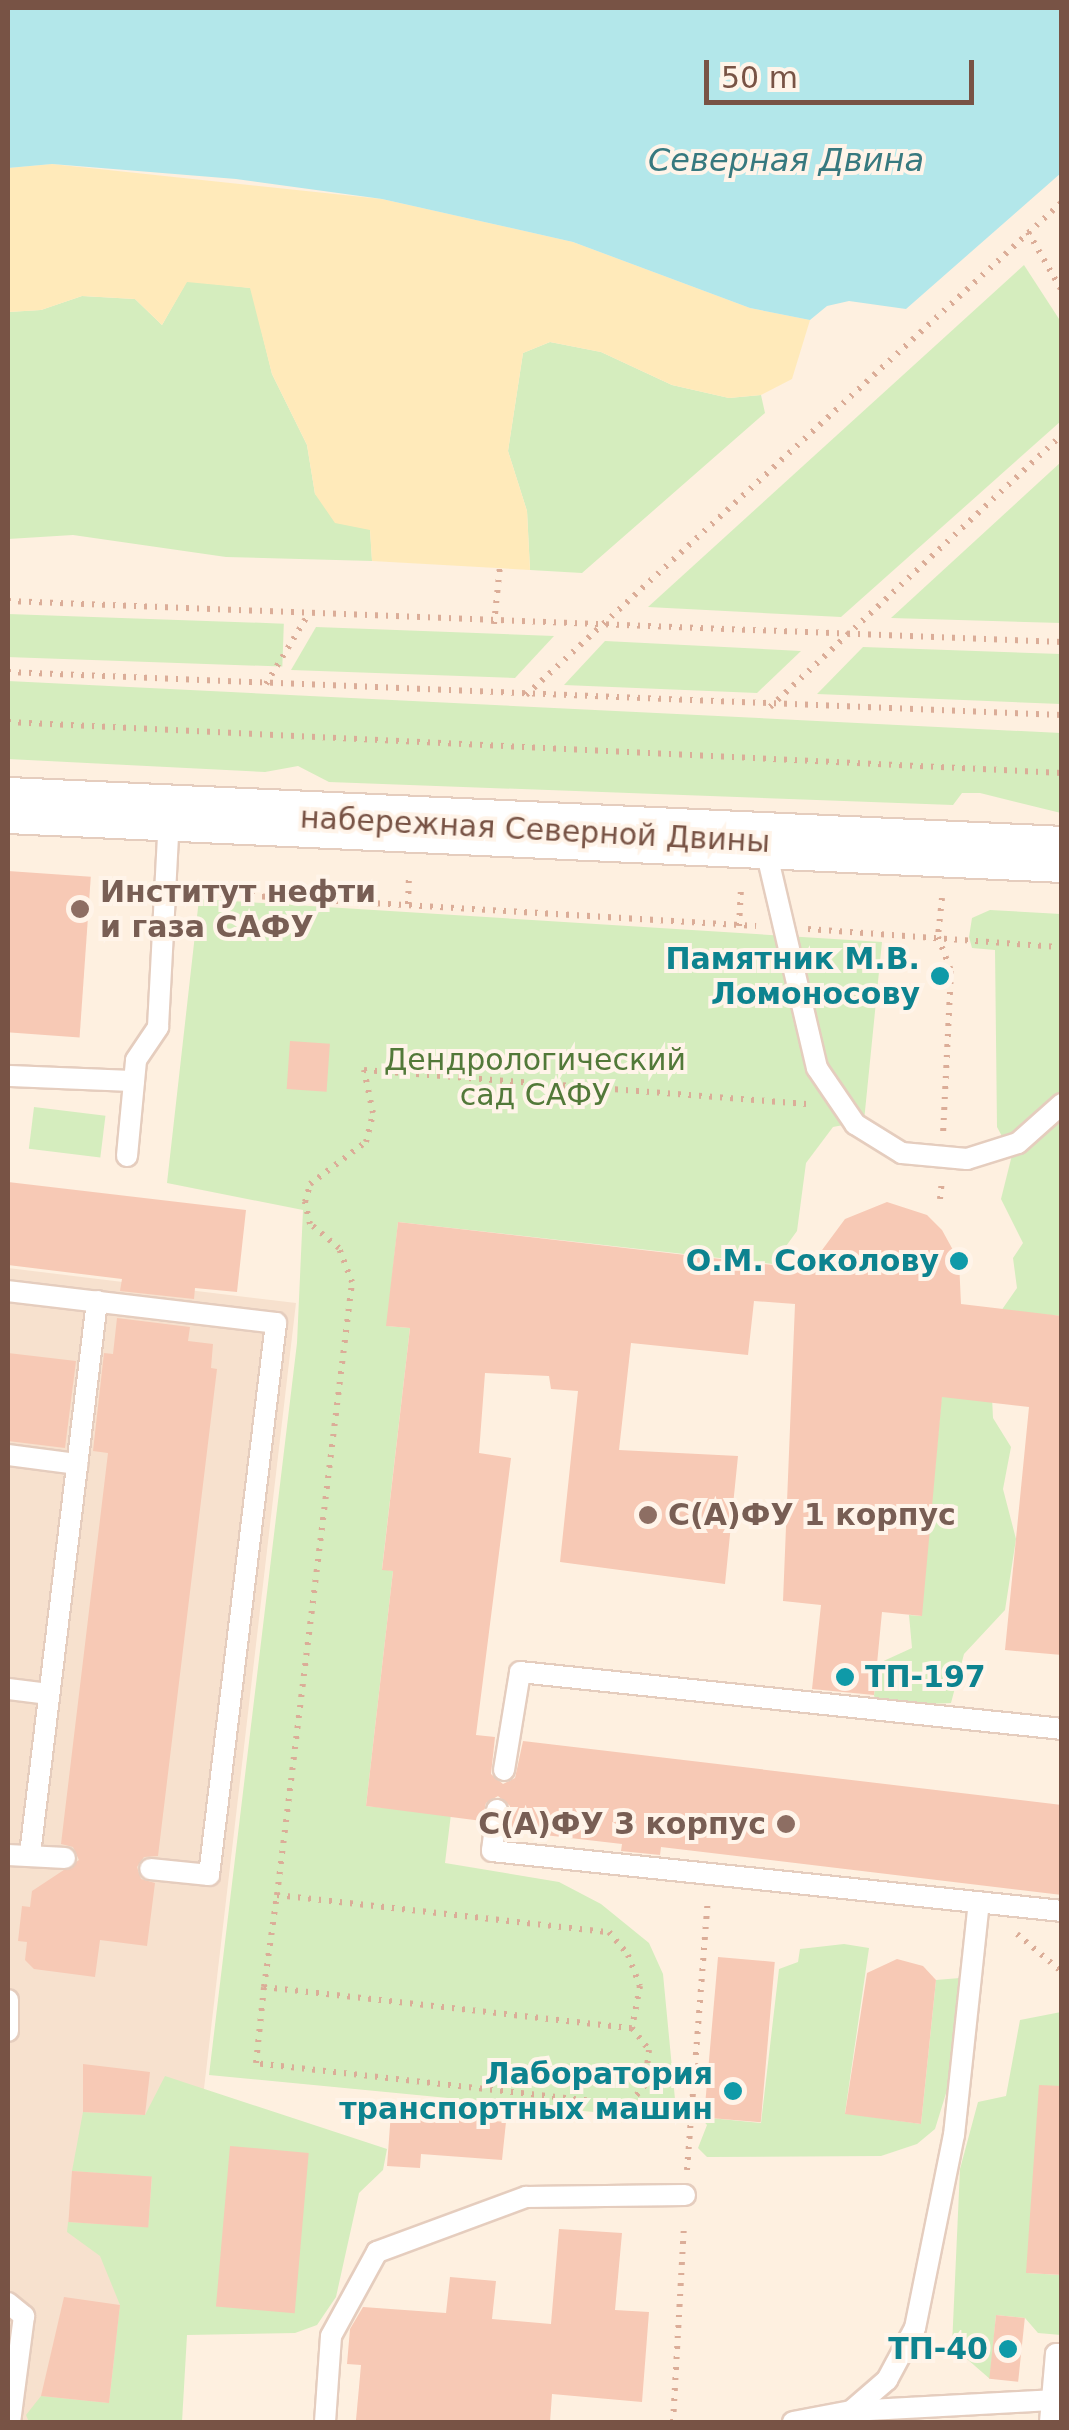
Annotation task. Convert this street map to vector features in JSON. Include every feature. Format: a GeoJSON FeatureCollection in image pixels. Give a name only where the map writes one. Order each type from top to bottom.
{"type":"FeatureCollection","features":[{"type":"Feature","properties":{"kind":"main road","name":"набережная Северной Двины"},"geometry":{"type":"LineString","coordinates":[[8,805],[1062,854]]}},
{"type":"Feature","properties":{"kind":"lane"},"geometry":{"type":"LineString","coordinates":[[128,1156],[136,1060],[158,1027],[169,812]]}},
{"type":"Feature","properties":{"kind":"lane"},"geometry":{"type":"LineString","coordinates":[[763,840],[817,1068],[838,1107],[887,1147],[943,1161],[1001,1151],[1032,1133],[1062,1104]]}},
{"type":"Feature","properties":{"kind":"lane"},"geometry":{"type":"LineString","coordinates":[[8,1076],[134,1081]]}},
{"type":"Feature","properties":{"kind":"lane"},"geometry":{"type":"LineString","coordinates":[[8,1291],[276,1323],[208,1876],[150,1869]]}},
{"type":"Feature","properties":{"kind":"lane"},"geometry":{"type":"LineString","coordinates":[[30,1854],[97,1301]]}},
{"type":"Feature","properties":{"kind":"lane"},"geometry":{"type":"LineString","coordinates":[[8,1456],[77,1464]]}},
{"type":"Feature","properties":{"kind":"lane"},"geometry":{"type":"LineString","coordinates":[[504,1770],[520,1672],[1062,1729]]}},
{"type":"Feature","properties":{"kind":"lane"},"geometry":{"type":"LineString","coordinates":[[8,1688],[49,1694]]}},
{"type":"Feature","properties":{"kind":"lane"},"geometry":{"type":"LineString","coordinates":[[497,1810],[492,1851],[710,1877],[1062,1910]]}},
{"type":"Feature","properties":{"kind":"lane"},"geometry":{"type":"LineString","coordinates":[[8,1855],[65,1858]]}},
{"type":"Feature","properties":{"kind":"lane"},"geometry":{"type":"LineString","coordinates":[[850,2411],[887,2380],[915,2328],[954,2135],[979,1902]]}},
{"type":"Feature","properties":{"kind":"lane"},"geometry":{"type":"LineString","coordinates":[[8,2000],[8,2032]]}},
{"type":"Feature","properties":{"kind":"lane"},"geometry":{"type":"LineString","coordinates":[[324,2422],[332,2336],[377,2252],[526,2197],[686,2195]]}},
{"type":"Feature","properties":{"kind":"lane"},"geometry":{"type":"LineString","coordinates":[[8,2302],[24,2316],[10,2422]]}},
{"type":"Feature","properties":{"kind":"lane"},"geometry":{"type":"LineString","coordinates":[[1050,2422],[1056,2354],[1062,2354]]}},
{"type":"Feature","properties":{"kind":"lane"},"geometry":{"type":"LineString","coordinates":[[793,2422],[850,2411],[1052,2400]]}},
{"type":"Feature","properties":{"kind":"path"},"geometry":{"type":"LineString","coordinates":[[525,696],[594,628],[1062,202]]}},
{"type":"Feature","properties":{"kind":"path"},"geometry":{"type":"LineString","coordinates":[[1028,232],[1062,292]]}},
{"type":"Feature","properties":{"kind":"path"},"geometry":{"type":"LineString","coordinates":[[770,707],[1062,435]]}},
{"type":"Feature","properties":{"kind":"path"},"geometry":{"type":"LineString","coordinates":[[494,624],[500,566]]}},
{"type":"Feature","properties":{"kind":"path"},"geometry":{"type":"LineString","coordinates":[[8,601],[594,628],[1062,642]]}},
{"type":"Feature","properties":{"kind":"path"},"geometry":{"type":"LineString","coordinates":[[266,684],[308,615]]}},
{"type":"Feature","properties":{"kind":"path"},"geometry":{"type":"LineString","coordinates":[[8,672],[770,707],[1062,716]]}},
{"type":"Feature","properties":{"kind":"path"},"geometry":{"type":"LineString","coordinates":[[8,722],[1062,773]]}},
{"type":"Feature","properties":{"kind":"path"},"geometry":{"type":"LineString","coordinates":[[408,904],[409,873]]}},
{"type":"Feature","properties":{"kind":"path"},"geometry":{"type":"LineString","coordinates":[[739,926],[741,890]]}},
{"type":"Feature","properties":{"kind":"path"},"geometry":{"type":"LineString","coordinates":[[166,891],[1062,947]]}},
{"type":"Feature","properties":{"kind":"path"},"geometry":{"type":"LineString","coordinates":[[940,1199],[950,971],[938,937],[942,898]]}},
{"type":"Feature","properties":{"kind":"path"},"geometry":{"type":"LineString","coordinates":[[277,1894],[608,1932],[628,1955],[640,1986],[632,2028],[648,2050],[645,2085],[628,2105],[256,2063],[352,1282],[339,1248],[310,1224],[304,1202],[310,1184],[366,1142],[373,1113],[364,1070],[838,1107]]}},
{"type":"Feature","properties":{"kind":"path"},"geometry":{"type":"LineString","coordinates":[[673,2422],[710,1877]]}},
{"type":"Feature","properties":{"kind":"path"},"geometry":{"type":"LineString","coordinates":[[264,1988],[632,2028]]}},
{"type":"Feature","properties":{"kind":"shaded area"},"geometry":{"type":"Polygon","coordinates":[[[8,1268],[296,1303],[165,2422],[8,2422],[8,1268]]]}},
{"type":"Feature","properties":{"kind":"green space"},"geometry":{"type":"Polygon","coordinates":[[[1024,265],[1061,322],[1061,421],[841,617],[648,607],[1024,265]]]}},
{"type":"Feature","properties":{"kind":"green space"},"geometry":{"type":"Polygon","coordinates":[[[187,281],[251,288],[272,374],[307,445],[315,494],[370,529],[372,561],[226,557],[73,535],[8,539],[8,312],[41,310],[82,296],[135,299],[162,325],[187,281]]]}},
{"type":"Feature","properties":{"kind":"green space"},"geometry":{"type":"Polygon","coordinates":[[[550,342],[601,352],[672,385],[729,398],[761,395],[765,413],[582,573],[530,570],[527,511],[508,451],[523,353],[550,342]]]}},
{"type":"Feature","properties":{"kind":"green space"},"geometry":{"type":"Polygon","coordinates":[[[1061,462],[1061,623],[891,618],[1061,462]]]}},
{"type":"Feature","properties":{"kind":"green space"},"geometry":{"type":"Polygon","coordinates":[[[8,614],[284,624],[282,667],[8,657],[8,614]]]}},
{"type":"Feature","properties":{"kind":"green space"},"geometry":{"type":"Polygon","coordinates":[[[316,627],[554,636],[515,678],[291,670],[316,627]]]}},
{"type":"Feature","properties":{"kind":"green space"},"geometry":{"type":"Polygon","coordinates":[[[605,641],[801,651],[757,693],[564,685],[605,641]]]}},
{"type":"Feature","properties":{"kind":"green space"},"geometry":{"type":"Polygon","coordinates":[[[863,647],[1061,654],[1061,704],[817,694],[863,647]]]}},
{"type":"Feature","properties":{"kind":"green space"},"geometry":{"type":"Polygon","coordinates":[[[8,681],[1061,733],[1061,813],[980,793],[962,793],[953,805],[329,782],[298,766],[265,772],[8,759],[8,681]]]}},
{"type":"Feature","properties":{"kind":"green space","name":"Дендрологический сад САФУ"},"geometry":{"type":"Polygon","coordinates":[[[199,899],[882,942],[864,1121],[833,1127],[806,1163],[797,1231],[773,1264],[398,1222],[387,1326],[410,1328],[382,1569],[393,1571],[366,1806],[451,1814],[445,1863],[559,1882],[601,1904],[649,1943],[663,1974],[677,2120],[209,2075],[297,1343],[303,1210],[167,1183],[199,899]]]}},
{"type":"Feature","properties":{"kind":"green space"},"geometry":{"type":"Polygon","coordinates":[[[990,910],[1061,914],[1061,1316],[1001,1311],[1017,1288],[1013,1258],[1023,1243],[1001,1199],[1012,1155],[997,1127],[995,950],[972,948],[969,937],[972,918],[990,910]]]}},
{"type":"Feature","properties":{"kind":"green space"},"geometry":{"type":"Polygon","coordinates":[[[34,1107],[105,1116],[100,1157],[29,1149],[34,1107]]]}},
{"type":"Feature","properties":{"kind":"green space"},"geometry":{"type":"Polygon","coordinates":[[[944,1371],[991,1376],[993,1418],[1011,1447],[1003,1489],[1016,1539],[1005,1610],[964,1654],[951,1703],[881,1706],[874,1696],[877,1664],[912,1648],[909,1615],[921,1616],[944,1371]]]}},
{"type":"Feature","properties":{"kind":"green space"},"geometry":{"type":"Polygon","coordinates":[[[844,1944],[869,1948],[845,2113],[921,2124],[936,1980],[960,1978],[952,2074],[935,2129],[917,2144],[881,2156],[707,2157],[698,2148],[707,2125],[700,2117],[761,2123],[779,1969],[798,1962],[800,1949],[844,1944]]]}},
{"type":"Feature","properties":{"kind":"green space"},"geometry":{"type":"Polygon","coordinates":[[[1061,2012],[1061,2094],[1027,2273],[1061,2275],[1061,2335],[1038,2333],[1025,2318],[996,2315],[990,2379],[952,2346],[960,2169],[978,2102],[1006,2096],[1020,2020],[1061,2012]]]}},
{"type":"Feature","properties":{"kind":"green space"},"geometry":{"type":"Polygon","coordinates":[[[165,2076],[387,2149],[383,2170],[359,2193],[336,2297],[317,2325],[295,2333],[187,2335],[182,2422],[29,2422],[26,2415],[41,2396],[109,2403],[120,2305],[100,2256],[67,2232],[68,2222],[148,2227],[152,2177],[72,2171],[83,2112],[145,2115],[165,2076]]]}},
{"type":"Feature","properties":{"kind":"sand"},"geometry":{"type":"Polygon","coordinates":[[[52,164],[382,199],[573,242],[750,308],[810,320],[792,379],[761,395],[729,398],[672,385],[601,352],[550,342],[523,353],[508,451],[527,511],[530,570],[372,561],[370,530],[335,523],[315,494],[307,445],[272,374],[250,288],[187,282],[162,325],[135,299],[82,296],[41,310],[8,312],[8,168],[52,164]]]}},
{"type":"Feature","properties":{"kind":"water","name":"Северная Двина"},"geometry":{"type":"Polygon","coordinates":[[[8,8],[1061,8],[1061,173],[906,309],[849,301],[827,306],[810,320],[750,308],[573,242],[382,199],[236,179],[52,164],[8,168],[8,8]]]}},
{"type":"Feature","properties":{"kind":"building"},"geometry":{"type":"Polygon","coordinates":[[[8,871],[91,877],[80,1037],[8,1032],[8,871]]]}},
{"type":"Feature","properties":{"kind":"building"},"geometry":{"type":"Polygon","coordinates":[[[290,1041],[330,1044],[327,1092],[287,1089],[290,1041]]]}},
{"type":"Feature","properties":{"kind":"building"},"geometry":{"type":"Polygon","coordinates":[[[8,1182],[246,1210],[237,1292],[195,1288],[194,1299],[120,1291],[122,1279],[8,1265],[8,1182]]]}},
{"type":"Feature","properties":{"kind":"building","name":"С(А)ФУ 1 корпус"},"geometry":{"type":"Polygon","coordinates":[[[887,1202],[927,1215],[942,1230],[959,1261],[961,1304],[1062,1316],[1062,1655],[1005,1650],[1029,1407],[942,1397],[922,1616],[882,1612],[874,1695],[812,1689],[821,1605],[783,1601],[795,1304],[754,1301],[748,1355],[631,1343],[619,1450],[738,1456],[725,1584],[560,1562],[578,1391],[551,1389],[549,1376],[485,1373],[479,1453],[511,1458],[476,1735],[495,1737],[491,1774],[503,1784],[515,1778],[523,1741],[1062,1805],[1062,1895],[661,1847],[660,1855],[621,1851],[622,1844],[510,1831],[510,1806],[498,1796],[486,1803],[482,1821],[366,1806],[393,1571],[382,1570],[410,1328],[386,1326],[398,1222],[808,1269],[845,1219],[887,1202]]]}},
{"type":"Feature","properties":{"kind":"building"},"geometry":{"type":"Polygon","coordinates":[[[117,1318],[190,1327],[188,1341],[213,1344],[211,1368],[217,1369],[158,1856],[144,1857],[137,1867],[141,1879],[155,1883],[147,1946],[100,1940],[95,1977],[34,1969],[25,1960],[27,1942],[18,1941],[22,1906],[30,1907],[32,1891],[79,1860],[73,1847],[61,1844],[108,1453],[93,1451],[104,1353],[113,1354],[117,1318]]]}},
{"type":"Feature","properties":{"kind":"building"},"geometry":{"type":"Polygon","coordinates":[[[8,1353],[76,1361],[65,1448],[8,1441],[8,1353]]]}},
{"type":"Feature","properties":{"kind":"building"},"geometry":{"type":"Polygon","coordinates":[[[718,1957],[775,1962],[761,2122],[704,2117],[718,1957]]]}},
{"type":"Feature","properties":{"kind":"building"},"geometry":{"type":"Polygon","coordinates":[[[897,1959],[923,1966],[936,1980],[921,2124],[845,2114],[867,1973],[897,1959]]]}},
{"type":"Feature","properties":{"kind":"building"},"geometry":{"type":"Polygon","coordinates":[[[83,2064],[150,2072],[145,2115],[83,2112],[83,2064]]]}},
{"type":"Feature","properties":{"kind":"building"},"geometry":{"type":"Polygon","coordinates":[[[1039,2085],[1062,2086],[1062,2275],[1026,2273],[1039,2085]]]}},
{"type":"Feature","properties":{"kind":"building"},"geometry":{"type":"Polygon","coordinates":[[[391,2112],[506,2122],[502,2160],[421,2154],[420,2168],[387,2166],[391,2112]]]}},
{"type":"Feature","properties":{"kind":"building"},"geometry":{"type":"Polygon","coordinates":[[[230,2146],[309,2153],[295,2313],[216,2306],[230,2146]]]}},
{"type":"Feature","properties":{"kind":"building"},"geometry":{"type":"Polygon","coordinates":[[[72,2171],[152,2177],[148,2227],[68,2222],[72,2171]]]}},
{"type":"Feature","properties":{"kind":"building"},"geometry":{"type":"Polygon","coordinates":[[[559,2229],[622,2233],[615,2310],[649,2312],[642,2402],[552,2394],[550,2422],[356,2420],[361,2365],[347,2364],[350,2329],[363,2307],[446,2313],[450,2277],[496,2281],[492,2319],[551,2324],[559,2229]]]}},
{"type":"Feature","properties":{"kind":"building"},"geometry":{"type":"Polygon","coordinates":[[[64,2297],[120,2305],[109,2403],[41,2396],[64,2297]]]}},
{"type":"Feature","properties":{"kind":"building","name":"ТП-40"},"geometry":{"type":"Polygon","coordinates":[[[996,2315],[1025,2318],[1018,2382],[989,2379],[996,2315]]]}},
{"type":"Feature","properties":{"kind":"place","name":"Институт нефти и газа САФУ"},"geometry":{"type":"Point","coordinates":[80,909]}},
{"type":"Feature","properties":{"kind":"place","name":"Памятник М.В. Ломоносову"},"geometry":{"type":"Point","coordinates":[940,976]}},
{"type":"Feature","properties":{"kind":"place","name":"О.М. Соколову"},"geometry":{"type":"Point","coordinates":[959,1261]}},
{"type":"Feature","properties":{"kind":"place","name":"С(А)ФУ 1 корпус"},"geometry":{"type":"Point","coordinates":[648,1515]}},
{"type":"Feature","properties":{"kind":"place","name":"ТП-197"},"geometry":{"type":"Point","coordinates":[845,1677]}},
{"type":"Feature","properties":{"kind":"place","name":"С(А)ФУ 3 корпус"},"geometry":{"type":"Point","coordinates":[786,1824]}},
{"type":"Feature","properties":{"kind":"place","name":"Лаборатория транспортных машин"},"geometry":{"type":"Point","coordinates":[733,2091]}},
{"type":"Feature","properties":{"kind":"place","name":"ТП-40"},"geometry":{"type":"Point","coordinates":[1008,2349]}}]}
